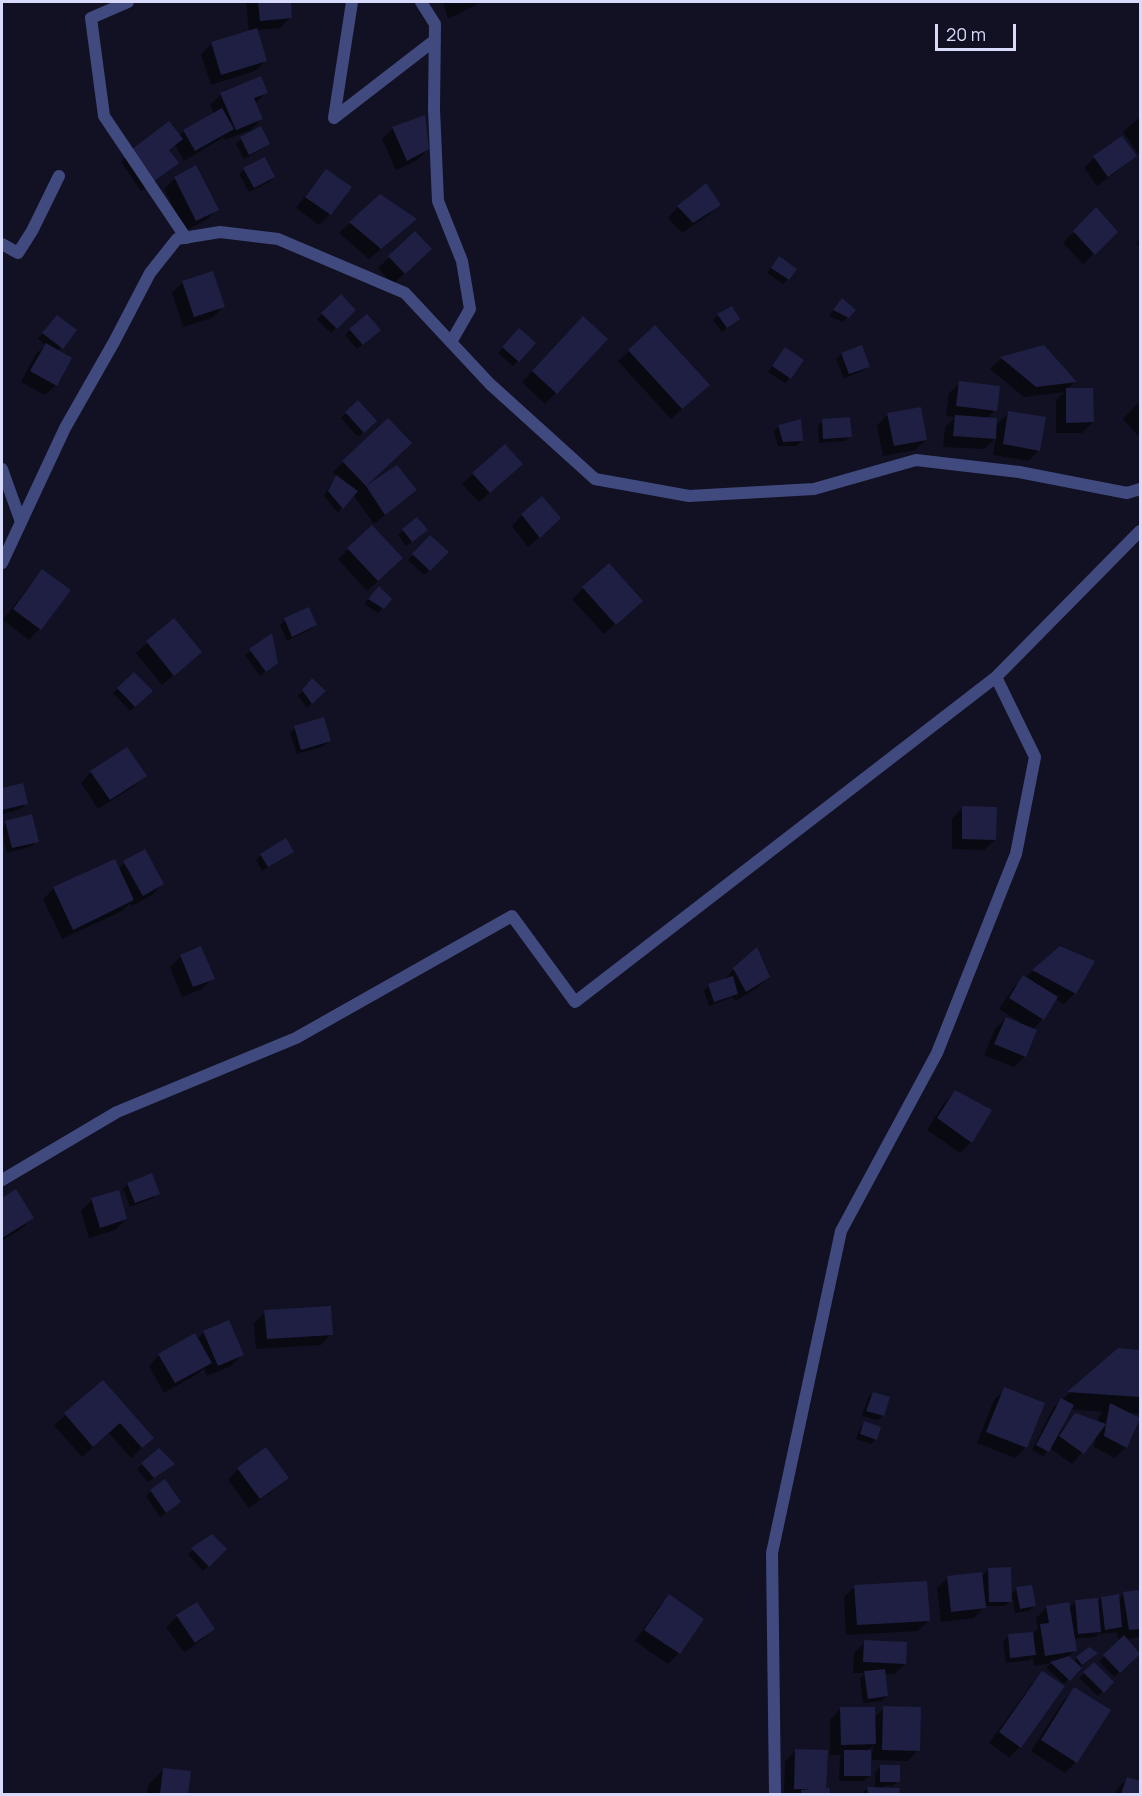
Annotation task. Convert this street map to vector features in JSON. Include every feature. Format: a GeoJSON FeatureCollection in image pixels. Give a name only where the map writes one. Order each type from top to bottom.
{"type":"FeatureCollection","features":[{"type":"Feature","properties":{"kind":"street"},"geometry":{"type":"LineString","coordinates":[[128,2],[91,18],[104,116],[186,238]]}},
{"type":"Feature","properties":{"kind":"street"},"geometry":{"type":"LineString","coordinates":[[352,2],[334,118],[435,40]]}},
{"type":"Feature","properties":{"kind":"street"},"geometry":{"type":"LineString","coordinates":[[421,2],[435,24],[434,108],[438,201],[462,261],[470,309],[452,342]]}},
{"type":"Feature","properties":{"kind":"street"},"geometry":{"type":"LineString","coordinates":[[2,244],[18,254],[59,176]]}},
{"type":"Feature","properties":{"kind":"street"},"geometry":{"type":"LineString","coordinates":[[2,563],[65,428],[150,273],[177,240],[220,232],[278,239],[405,293],[490,384],[595,479],[689,496],[814,489],[916,460],[1019,472],[1127,493],[1140,489]]}},
{"type":"Feature","properties":{"kind":"street"},"geometry":{"type":"LineString","coordinates":[[2,469],[21,522]]}},
{"type":"Feature","properties":{"kind":"street"},"geometry":{"type":"LineString","coordinates":[[2,1180],[117,1112],[296,1038],[512,916],[575,1002],[996,677],[1140,531]]}},
{"type":"Feature","properties":{"kind":"street"},"geometry":{"type":"LineString","coordinates":[[775,1794],[772,1553],[841,1231],[937,1053],[1016,854],[1035,757],[996,677]]}},
{"type":"Feature","properties":{"kind":"building"},"geometry":{"type":"Polygon","coordinates":[[[258,2],[291,2],[292,18],[260,21],[258,2]]]}},
{"type":"Feature","properties":{"kind":"building"},"geometry":{"type":"Polygon","coordinates":[[[257,28],[267,61],[221,75],[211,42],[257,28]]]}},
{"type":"Feature","properties":{"kind":"building"},"geometry":{"type":"Polygon","coordinates":[[[261,76],[268,93],[254,98],[263,119],[236,130],[220,93],[261,76]]]}},
{"type":"Feature","properties":{"kind":"building"},"geometry":{"type":"Polygon","coordinates":[[[222,108],[234,129],[195,151],[183,130],[222,108]]]}},
{"type":"Feature","properties":{"kind":"building"},"geometry":{"type":"Polygon","coordinates":[[[425,115],[429,149],[407,161],[392,127],[425,115]]]}},
{"type":"Feature","properties":{"kind":"building"},"geometry":{"type":"Polygon","coordinates":[[[169,121],[183,139],[169,150],[179,163],[153,182],[131,150],[169,121]]]}},
{"type":"Feature","properties":{"kind":"building"},"geometry":{"type":"Polygon","coordinates":[[[261,126],[270,144],[249,155],[240,137],[261,126]]]}},
{"type":"Feature","properties":{"kind":"building"},"geometry":{"type":"Polygon","coordinates":[[[1122,136],[1137,156],[1108,177],[1093,156],[1122,136]]]}},
{"type":"Feature","properties":{"kind":"building"},"geometry":{"type":"Polygon","coordinates":[[[265,157],[275,177],[254,188],[243,168],[265,157]]]}},
{"type":"Feature","properties":{"kind":"building"},"geometry":{"type":"Polygon","coordinates":[[[196,165],[219,210],[196,221],[174,177],[196,165]]]}},
{"type":"Feature","properties":{"kind":"building"},"geometry":{"type":"Polygon","coordinates":[[[326,169],[352,187],[331,215],[305,197],[326,169]]]}},
{"type":"Feature","properties":{"kind":"building"},"geometry":{"type":"Polygon","coordinates":[[[706,183],[721,205],[693,223],[677,206],[706,183]]]}},
{"type":"Feature","properties":{"kind":"building"},"geometry":{"type":"Polygon","coordinates":[[[380,194],[417,219],[381,249],[349,222],[380,194]]]}},
{"type":"Feature","properties":{"kind":"building"},"geometry":{"type":"Polygon","coordinates":[[[1096,207],[1118,232],[1095,255],[1073,231],[1096,207]]]}},
{"type":"Feature","properties":{"kind":"building"},"geometry":{"type":"Polygon","coordinates":[[[415,231],[432,249],[405,274],[388,256],[415,231]]]}},
{"type":"Feature","properties":{"kind":"building"},"geometry":{"type":"Polygon","coordinates":[[[779,256],[797,269],[789,280],[771,268],[779,256]]]}},
{"type":"Feature","properties":{"kind":"building"},"geometry":{"type":"Polygon","coordinates":[[[213,271],[225,307],[194,317],[182,281],[213,271]]]}},
{"type":"Feature","properties":{"kind":"building"},"geometry":{"type":"Polygon","coordinates":[[[341,294],[356,310],[337,329],[321,313],[341,294]]]}},
{"type":"Feature","properties":{"kind":"building"},"geometry":{"type":"Polygon","coordinates":[[[842,298],[856,310],[849,318],[833,310],[842,298]]]}},
{"type":"Feature","properties":{"kind":"building"},"geometry":{"type":"Polygon","coordinates":[[[732,306],[740,319],[727,328],[717,314],[732,306]]]}},
{"type":"Feature","properties":{"kind":"building"},"geometry":{"type":"Polygon","coordinates":[[[367,314],[381,330],[363,345],[349,329],[367,314]]]}},
{"type":"Feature","properties":{"kind":"building"},"geometry":{"type":"Polygon","coordinates":[[[57,315],[77,330],[63,349],[42,333],[57,315]]]}},
{"type":"Feature","properties":{"kind":"building"},"geometry":{"type":"Polygon","coordinates":[[[583,316],[608,339],[557,394],[532,371],[583,316]]]}},
{"type":"Feature","properties":{"kind":"building"},"geometry":{"type":"Polygon","coordinates":[[[655,325],[710,385],[682,409],[628,350],[655,325]]]}},
{"type":"Feature","properties":{"kind":"building"},"geometry":{"type":"Polygon","coordinates":[[[519,328],[536,343],[519,362],[502,347],[519,328]]]}},
{"type":"Feature","properties":{"kind":"building"},"geometry":{"type":"Polygon","coordinates":[[[46,343],[72,358],[57,386],[30,371],[46,343]]]}},
{"type":"Feature","properties":{"kind":"building"},"geometry":{"type":"Polygon","coordinates":[[[862,345],[870,367],[849,374],[841,353],[862,345]]]}},
{"type":"Feature","properties":{"kind":"building"},"geometry":{"type":"Polygon","coordinates":[[[1044,345],[1077,382],[1036,387],[1000,357],[1044,345]]]}},
{"type":"Feature","properties":{"kind":"building"},"geometry":{"type":"Polygon","coordinates":[[[785,347],[804,360],[791,379],[772,366],[785,347]]]}},
{"type":"Feature","properties":{"kind":"building"},"geometry":{"type":"Polygon","coordinates":[[[959,381],[1000,386],[997,411],[956,406],[959,381]]]}},
{"type":"Feature","properties":{"kind":"building"},"geometry":{"type":"Polygon","coordinates":[[[1066,388],[1093,388],[1094,422],[1066,423],[1066,388]]]}},
{"type":"Feature","properties":{"kind":"building"},"geometry":{"type":"Polygon","coordinates":[[[358,400],[377,421],[364,433],[345,412],[358,400]]]}},
{"type":"Feature","properties":{"kind":"building"},"geometry":{"type":"Polygon","coordinates":[[[921,407],[927,440],[894,446],[887,413],[921,407]]]}},
{"type":"Feature","properties":{"kind":"building"},"geometry":{"type":"Polygon","coordinates":[[[1008,411],[1046,417],[1040,451],[1003,444],[1008,411]]]}},
{"type":"Feature","properties":{"kind":"building"},"geometry":{"type":"Polygon","coordinates":[[[955,415],[997,418],[996,439],[953,436],[955,415]]]}},
{"type":"Feature","properties":{"kind":"building"},"geometry":{"type":"Polygon","coordinates":[[[850,417],[852,437],[823,439],[822,419],[850,417]]]}},
{"type":"Feature","properties":{"kind":"building"},"geometry":{"type":"Polygon","coordinates":[[[388,418],[412,443],[366,486],[342,461],[388,418]]]}},
{"type":"Feature","properties":{"kind":"building"},"geometry":{"type":"Polygon","coordinates":[[[801,419],[803,441],[783,442],[778,425],[801,419]]]}},
{"type":"Feature","properties":{"kind":"building"},"geometry":{"type":"Polygon","coordinates":[[[505,444],[523,464],[490,493],[472,473],[505,444]]]}},
{"type":"Feature","properties":{"kind":"building"},"geometry":{"type":"Polygon","coordinates":[[[397,465],[417,490],[385,515],[366,486],[397,465]]]}},
{"type":"Feature","properties":{"kind":"building"},"geometry":{"type":"Polygon","coordinates":[[[336,475],[358,491],[343,509],[328,491],[336,475]]]}},
{"type":"Feature","properties":{"kind":"building"},"geometry":{"type":"Polygon","coordinates":[[[542,496],[561,518],[540,538],[521,514],[542,496]]]}},
{"type":"Feature","properties":{"kind":"building"},"geometry":{"type":"Polygon","coordinates":[[[417,517],[428,530],[412,542],[402,529],[417,517]]]}},
{"type":"Feature","properties":{"kind":"building"},"geometry":{"type":"Polygon","coordinates":[[[372,525],[403,558],[378,581],[347,548],[372,525]]]}},
{"type":"Feature","properties":{"kind":"building"},"geometry":{"type":"Polygon","coordinates":[[[430,535],[449,552],[430,571],[412,554],[430,535]]]}},
{"type":"Feature","properties":{"kind":"building"},"geometry":{"type":"Polygon","coordinates":[[[609,563],[643,601],[616,625],[582,587],[609,563]]]}},
{"type":"Feature","properties":{"kind":"building"},"geometry":{"type":"Polygon","coordinates":[[[42,569],[71,590],[41,630],[13,609],[42,569]]]}},
{"type":"Feature","properties":{"kind":"building"},"geometry":{"type":"Polygon","coordinates":[[[379,586],[392,599],[384,609],[368,599],[379,586]]]}},
{"type":"Feature","properties":{"kind":"building"},"geometry":{"type":"Polygon","coordinates":[[[309,607],[317,625],[292,637],[284,618],[309,607]]]}},
{"type":"Feature","properties":{"kind":"building"},"geometry":{"type":"Polygon","coordinates":[[[174,618],[202,652],[174,676],[146,641],[174,618]]]}},
{"type":"Feature","properties":{"kind":"building"},"geometry":{"type":"Polygon","coordinates":[[[272,633],[278,663],[266,672],[249,649],[272,633]]]}},
{"type":"Feature","properties":{"kind":"building"},"geometry":{"type":"Polygon","coordinates":[[[134,672],[153,691],[135,707],[117,688],[134,672]]]}},
{"type":"Feature","properties":{"kind":"building"},"geometry":{"type":"Polygon","coordinates":[[[312,678],[326,691],[312,704],[302,690],[312,678]]]}},
{"type":"Feature","properties":{"kind":"building"},"geometry":{"type":"Polygon","coordinates":[[[324,717],[331,741],[301,750],[294,726],[324,717]]]}},
{"type":"Feature","properties":{"kind":"building"},"geometry":{"type":"Polygon","coordinates":[[[127,747],[147,776],[110,800],[90,771],[127,747]]]}},
{"type":"Feature","properties":{"kind":"building"},"geometry":{"type":"Polygon","coordinates":[[[23,783],[28,804],[2,810],[2,788],[23,783]]]}},
{"type":"Feature","properties":{"kind":"building"},"geometry":{"type":"Polygon","coordinates":[[[962,806],[997,807],[996,840],[962,839],[962,806]]]}},
{"type":"Feature","properties":{"kind":"building"},"geometry":{"type":"Polygon","coordinates":[[[32,814],[39,842],[12,848],[5,821],[32,814]]]}},
{"type":"Feature","properties":{"kind":"building"},"geometry":{"type":"Polygon","coordinates":[[[286,838],[294,852],[268,867],[260,854],[286,838]]]}},
{"type":"Feature","properties":{"kind":"building"},"geometry":{"type":"Polygon","coordinates":[[[145,849],[164,884],[143,896],[123,861],[145,849]]]}},
{"type":"Feature","properties":{"kind":"building"},"geometry":{"type":"Polygon","coordinates":[[[115,859],[134,900],[73,930],[53,887],[115,859]]]}},
{"type":"Feature","properties":{"kind":"building"},"geometry":{"type":"Polygon","coordinates":[[[201,946],[215,979],[193,987],[180,955],[201,946]]]}},
{"type":"Feature","properties":{"kind":"building"},"geometry":{"type":"Polygon","coordinates":[[[1060,946],[1095,961],[1076,994],[1032,970],[1060,946]]]}},
{"type":"Feature","properties":{"kind":"building"},"geometry":{"type":"Polygon","coordinates":[[[757,947],[770,977],[746,992],[733,968],[757,947]]]}},
{"type":"Feature","properties":{"kind":"building"},"geometry":{"type":"Polygon","coordinates":[[[1023,975],[1058,997],[1044,1020],[1009,998],[1023,975]]]}},
{"type":"Feature","properties":{"kind":"building"},"geometry":{"type":"Polygon","coordinates":[[[733,976],[738,994],[714,1002],[708,984],[733,976]]]}},
{"type":"Feature","properties":{"kind":"building"},"geometry":{"type":"Polygon","coordinates":[[[1006,1017],[1037,1030],[1026,1057],[994,1044],[1006,1017]]]}},
{"type":"Feature","properties":{"kind":"building"},"geometry":{"type":"Polygon","coordinates":[[[955,1090],[992,1110],[972,1143],[937,1118],[955,1090]]]}},
{"type":"Feature","properties":{"kind":"building"},"geometry":{"type":"Polygon","coordinates":[[[152,1173],[160,1194],[135,1203],[127,1183],[152,1173]]]}},
{"type":"Feature","properties":{"kind":"building"},"geometry":{"type":"Polygon","coordinates":[[[16,1189],[34,1218],[2,1238],[2,1198],[16,1189]]]}},
{"type":"Feature","properties":{"kind":"building"},"geometry":{"type":"Polygon","coordinates":[[[119,1190],[127,1219],[100,1228],[91,1198],[119,1190]]]}},
{"type":"Feature","properties":{"kind":"building"},"geometry":{"type":"Polygon","coordinates":[[[331,1306],[333,1335],[267,1339],[264,1310],[331,1306]]]}},
{"type":"Feature","properties":{"kind":"building"},"geometry":{"type":"Polygon","coordinates":[[[229,1320],[244,1355],[218,1366],[203,1331],[229,1320]]]}},
{"type":"Feature","properties":{"kind":"building"},"geometry":{"type":"Polygon","coordinates":[[[195,1333],[212,1363],[175,1383],[158,1354],[195,1333]]]}},
{"type":"Feature","properties":{"kind":"building"},"geometry":{"type":"Polygon","coordinates":[[[1118,1348],[1140,1350],[1140,1397],[1067,1392],[1118,1348]]]}},
{"type":"Feature","properties":{"kind":"building"},"geometry":{"type":"Polygon","coordinates":[[[103,1380],[154,1438],[142,1448],[120,1423],[93,1447],[64,1413],[103,1380]]]}},
{"type":"Feature","properties":{"kind":"building"},"geometry":{"type":"Polygon","coordinates":[[[1004,1387],[1045,1403],[1027,1448],[986,1432],[1004,1387]]]}},
{"type":"Feature","properties":{"kind":"building"},"geometry":{"type":"Polygon","coordinates":[[[873,1392],[890,1397],[884,1416],[866,1411],[873,1392]]]}},
{"type":"Feature","properties":{"kind":"building"},"geometry":{"type":"Polygon","coordinates":[[[1061,1398],[1074,1405],[1049,1452],[1036,1445],[1061,1398]]]}},
{"type":"Feature","properties":{"kind":"building"},"geometry":{"type":"Polygon","coordinates":[[[1110,1403],[1140,1418],[1127,1448],[1104,1436],[1110,1403]]]}},
{"type":"Feature","properties":{"kind":"building"},"geometry":{"type":"Polygon","coordinates":[[[1075,1413],[1106,1424],[1084,1454],[1059,1436],[1075,1413]]]}},
{"type":"Feature","properties":{"kind":"building"},"geometry":{"type":"Polygon","coordinates":[[[864,1421],[881,1427],[877,1440],[860,1434],[864,1421]]]}},
{"type":"Feature","properties":{"kind":"building"},"geometry":{"type":"Polygon","coordinates":[[[266,1447],[289,1478],[260,1499],[237,1468],[266,1447]]]}},
{"type":"Feature","properties":{"kind":"building"},"geometry":{"type":"Polygon","coordinates":[[[159,1448],[175,1464],[154,1478],[141,1463],[159,1448]]]}},
{"type":"Feature","properties":{"kind":"building"},"geometry":{"type":"Polygon","coordinates":[[[165,1479],[181,1502],[166,1513],[150,1490],[165,1479]]]}},
{"type":"Feature","properties":{"kind":"building"},"geometry":{"type":"Polygon","coordinates":[[[212,1534],[227,1549],[209,1567],[191,1548],[212,1534]]]}},
{"type":"Feature","properties":{"kind":"building"},"geometry":{"type":"Polygon","coordinates":[[[1011,1567],[1012,1602],[989,1602],[988,1568],[1011,1567]]]}},
{"type":"Feature","properties":{"kind":"building"},"geometry":{"type":"Polygon","coordinates":[[[982,1572],[986,1608],[951,1612],[947,1576],[982,1572]]]}},
{"type":"Feature","properties":{"kind":"building"},"geometry":{"type":"Polygon","coordinates":[[[927,1581],[930,1621],[857,1625],[854,1585],[927,1581]]]}},
{"type":"Feature","properties":{"kind":"building"},"geometry":{"type":"Polygon","coordinates":[[[1032,1585],[1036,1606],[1020,1609],[1016,1587],[1032,1585]]]}},
{"type":"Feature","properties":{"kind":"building"},"geometry":{"type":"Polygon","coordinates":[[[1140,1590],[1140,1629],[1129,1630],[1123,1592],[1140,1590]]]}},
{"type":"Feature","properties":{"kind":"building"},"geometry":{"type":"Polygon","coordinates":[[[669,1594],[704,1619],[680,1654],[644,1630],[669,1594]]]}},
{"type":"Feature","properties":{"kind":"building"},"geometry":{"type":"Polygon","coordinates":[[[1119,1594],[1122,1627],[1105,1630],[1101,1597],[1119,1594]]]}},
{"type":"Feature","properties":{"kind":"building"},"geometry":{"type":"Polygon","coordinates":[[[1098,1598],[1101,1632],[1078,1634],[1075,1600],[1098,1598]]]}},
{"type":"Feature","properties":{"kind":"building"},"geometry":{"type":"Polygon","coordinates":[[[197,1602],[215,1629],[195,1643],[176,1615],[197,1602]]]}},
{"type":"Feature","properties":{"kind":"building"},"geometry":{"type":"Polygon","coordinates":[[[1069,1602],[1077,1651],[1045,1656],[1040,1624],[1049,1623],[1046,1606],[1069,1602]]]}},
{"type":"Feature","properties":{"kind":"building"},"geometry":{"type":"Polygon","coordinates":[[[1033,1632],[1036,1655],[1010,1658],[1008,1634],[1033,1632]]]}},
{"type":"Feature","properties":{"kind":"building"},"geometry":{"type":"Polygon","coordinates":[[[1124,1635],[1140,1654],[1120,1673],[1103,1655],[1124,1635]]]}},
{"type":"Feature","properties":{"kind":"building"},"geometry":{"type":"Polygon","coordinates":[[[864,1640],[907,1642],[906,1664],[863,1662],[864,1640]]]}},
{"type":"Feature","properties":{"kind":"building"},"geometry":{"type":"Polygon","coordinates":[[[1089,1647],[1098,1653],[1082,1665],[1076,1657],[1089,1647]]]}},
{"type":"Feature","properties":{"kind":"building"},"geometry":{"type":"Polygon","coordinates":[[[1069,1656],[1082,1668],[1070,1681],[1050,1662],[1069,1656]]]}},
{"type":"Feature","properties":{"kind":"building"},"geometry":{"type":"Polygon","coordinates":[[[1094,1662],[1114,1682],[1104,1693],[1083,1672],[1094,1662]]]}},
{"type":"Feature","properties":{"kind":"building"},"geometry":{"type":"Polygon","coordinates":[[[885,1669],[888,1696],[868,1699],[864,1671],[885,1669]]]}},
{"type":"Feature","properties":{"kind":"building"},"geometry":{"type":"Polygon","coordinates":[[[1042,1671],[1065,1686],[1021,1748],[999,1732],[1042,1671]]]}},
{"type":"Feature","properties":{"kind":"building"},"geometry":{"type":"Polygon","coordinates":[[[1074,1687],[1111,1710],[1077,1763],[1041,1740],[1074,1687]]]}},
{"type":"Feature","properties":{"kind":"building"},"geometry":{"type":"Polygon","coordinates":[[[883,1706],[921,1707],[920,1751],[882,1750],[883,1706]]]}},
{"type":"Feature","properties":{"kind":"building"},"geometry":{"type":"Polygon","coordinates":[[[840,1707],[875,1707],[876,1744],[841,1745],[840,1707]]]}},
{"type":"Feature","properties":{"kind":"building"},"geometry":{"type":"Polygon","coordinates":[[[795,1749],[828,1750],[826,1789],[829,1787],[830,1794],[801,1794],[801,1790],[811,1789],[794,1789],[795,1749]]]}},
{"type":"Feature","properties":{"kind":"building"},"geometry":{"type":"Polygon","coordinates":[[[844,1750],[871,1750],[871,1776],[844,1776],[844,1750]]]}},
{"type":"Feature","properties":{"kind":"building"},"geometry":{"type":"Polygon","coordinates":[[[880,1765],[900,1765],[900,1782],[880,1782],[880,1765]]]}},
{"type":"Feature","properties":{"kind":"building"},"geometry":{"type":"Polygon","coordinates":[[[163,1768],[191,1771],[188,1794],[160,1794],[163,1768]]]}},
{"type":"Feature","properties":{"kind":"building"},"geometry":{"type":"Polygon","coordinates":[[[1127,1777],[1140,1781],[1140,1794],[1121,1794],[1127,1777]]]}},
{"type":"Feature","properties":{"kind":"building"},"geometry":{"type":"Polygon","coordinates":[[[867,1787],[900,1788],[899,1794],[868,1794],[867,1787]]]}}]}
